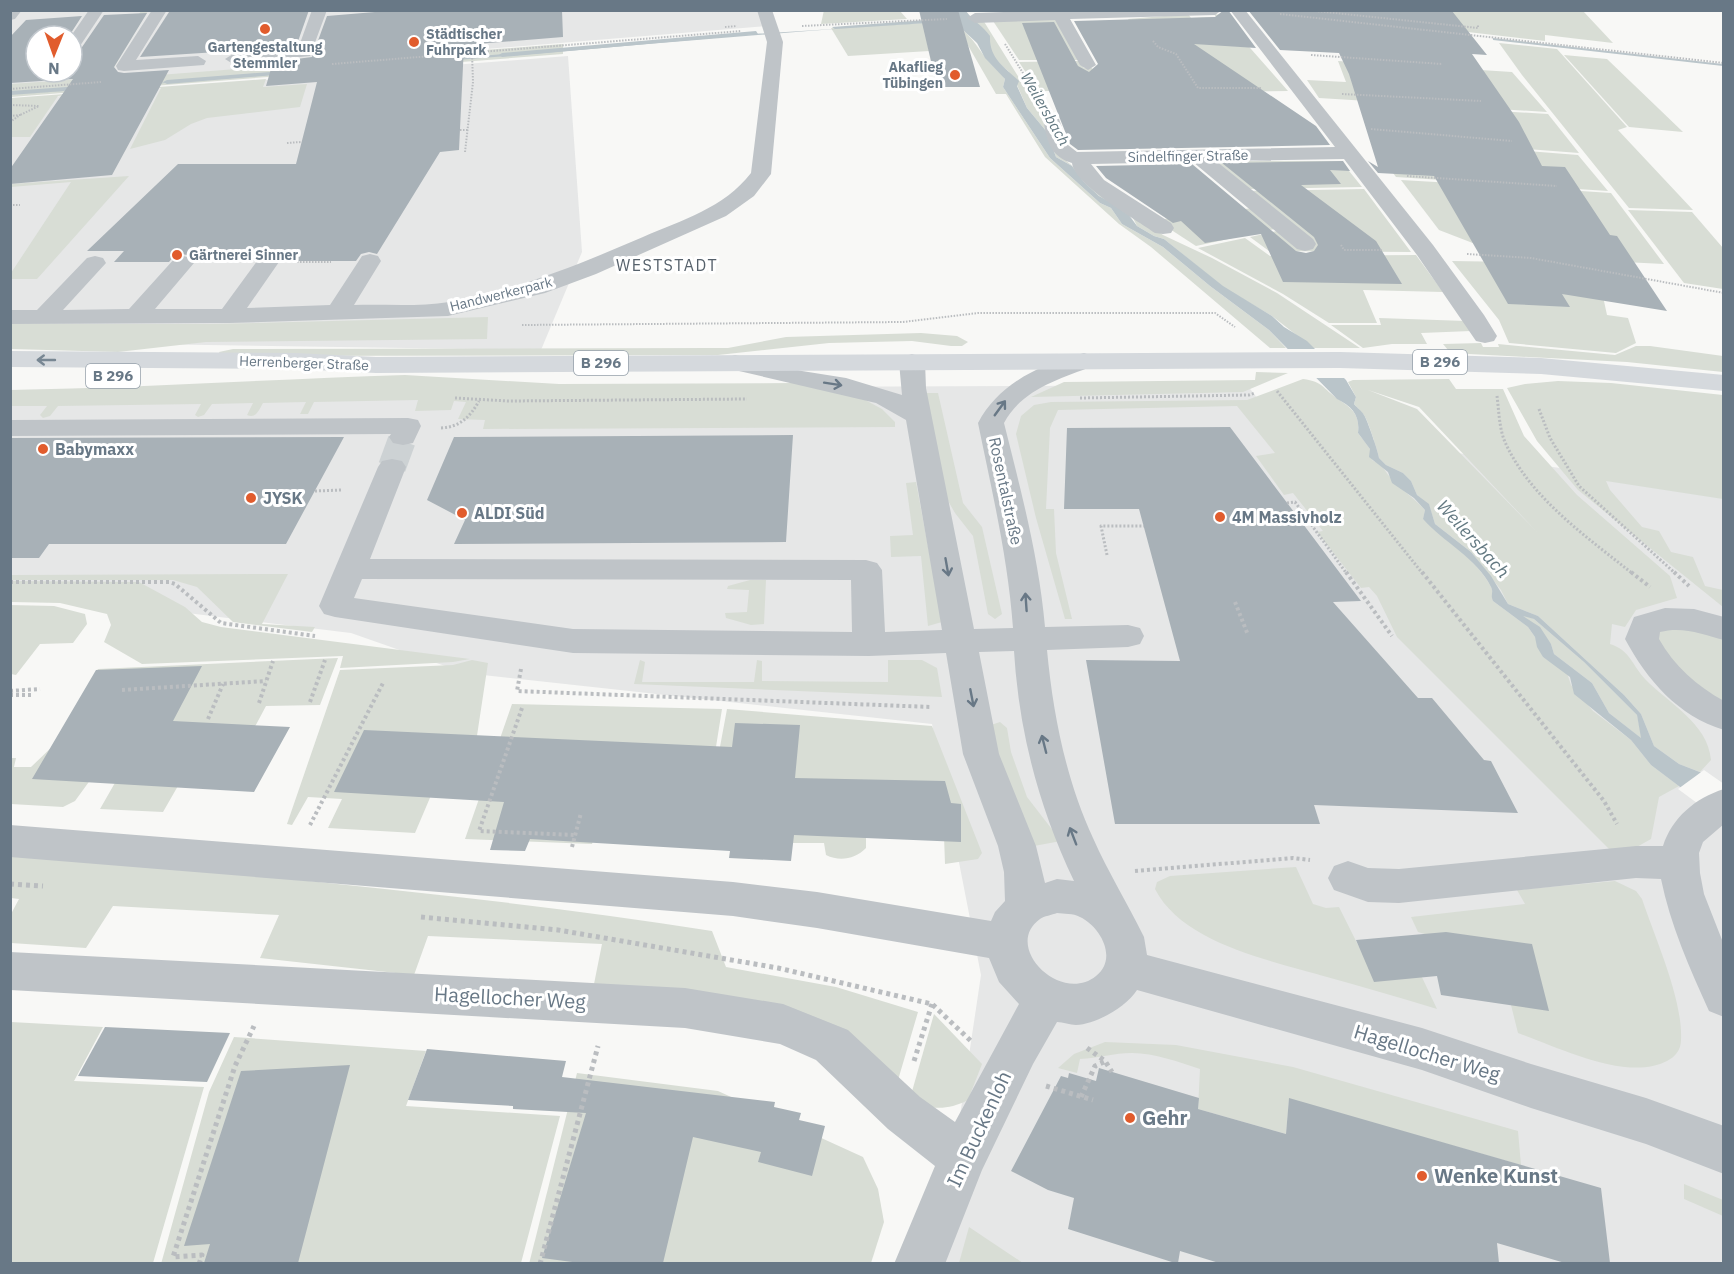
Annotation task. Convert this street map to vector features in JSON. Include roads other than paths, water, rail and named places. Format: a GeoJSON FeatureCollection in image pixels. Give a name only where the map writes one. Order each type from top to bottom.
{"type":"FeatureCollection","features":[{"type":"Feature","properties":{"kind":"main road","name":"Herrenberger Straße"},"geometry":{"type":"LineString","coordinates":[[10,359],[295,361],[376,365]]}},
{"type":"Feature","properties":{"kind":"main road","name":"B 296"},"geometry":{"type":"LineString","coordinates":[[376,365],[1340,360],[1530,366],[1724,383]]}},
{"type":"Feature","properties":{"kind":"main road","name":"Herrenberger Straße"},"geometry":{"type":"LineString","coordinates":[[10,379],[274,372],[376,365]]}},
{"type":"Feature","properties":{"kind":"street"},"geometry":{"type":"LineString","coordinates":[[10,16],[15,10]]}},
{"type":"Feature","properties":{"kind":"street"},"geometry":{"type":"LineString","coordinates":[[84,29],[97,10]]}},
{"type":"Feature","properties":{"kind":"street"},"geometry":{"type":"LineString","coordinates":[[160,10],[124,66],[198,61]]}},
{"type":"Feature","properties":{"kind":"street"},"geometry":{"type":"LineString","coordinates":[[233,59],[304,53],[320,10]]}},
{"type":"Feature","properties":{"kind":"street"},"geometry":{"type":"LineString","coordinates":[[982,17],[1215,10]]}},
{"type":"Feature","properties":{"kind":"street"},"geometry":{"type":"LineString","coordinates":[[1237,10],[1428,254],[1485,336]]}},
{"type":"Feature","properties":{"kind":"street"},"geometry":{"type":"LineString","coordinates":[[1060,15],[1088,65]]}},
{"type":"Feature","properties":{"kind":"street","name":"Handwerkerpark"},"geometry":{"type":"LineString","coordinates":[[10,317],[229,316],[448,309],[486,302],[537,288],[588,269],[719,212],[747,192],[761,174],[776,42],[768,19]]}},
{"type":"Feature","properties":{"kind":"street","name":"Sindelfinger Straße"},"geometry":{"type":"LineString","coordinates":[[1053,123],[1057,144],[1063,153],[1084,158],[1347,153]]}},
{"type":"Feature","properties":{"kind":"street"},"geometry":{"type":"LineString","coordinates":[[1198,156],[1305,244]]}},
{"type":"Feature","properties":{"kind":"street"},"geometry":{"type":"LineString","coordinates":[[1084,158],[1081,165],[1097,184],[1163,228]]}},
{"type":"Feature","properties":{"kind":"street"},"geometry":{"type":"LineString","coordinates":[[337,313],[370,261]]}},
{"type":"Feature","properties":{"kind":"street"},"geometry":{"type":"LineString","coordinates":[[229,316],[268,262]]}},
{"type":"Feature","properties":{"kind":"street"},"geometry":{"type":"LineString","coordinates":[[44,316],[95,263]]}},
{"type":"Feature","properties":{"kind":"street"},"geometry":{"type":"LineString","coordinates":[[136,316],[183,263]]}},
{"type":"Feature","properties":{"kind":"street","name":"Rosentalstraße"},"geometry":{"type":"LineString","coordinates":[[1084,361],[1033,381],[1014,392],[997,409],[991,423],[1018,543],[1026,590],[1034,695],[1049,766],[1073,837],[1116,924]]}},
{"type":"Feature","properties":{"kind":"street"},"geometry":{"type":"LineString","coordinates":[[912,362],[913,388],[981,754],[1017,846],[1024,872],[1026,905]]}},
{"type":"Feature","properties":{"kind":"street"},"geometry":{"type":"LineString","coordinates":[[735,363],[802,379],[846,386],[885,397],[919,416]]}},
{"type":"Feature","properties":{"kind":"street"},"geometry":{"type":"LineString","coordinates":[[10,428],[408,426],[403,437]]}},
{"type":"Feature","properties":{"kind":"street"},"geometry":{"type":"LineString","coordinates":[[392,467],[335,606],[573,641],[631,644],[869,644],[1128,636]]}},
{"type":"Feature","properties":{"kind":"street"},"geometry":{"type":"LineString","coordinates":[[349,569],[866,570],[869,644]]}},
{"type":"Feature","properties":{"kind":"street"},"geometry":{"type":"LineString","coordinates":[[1716,626],[1689,619],[1657,620],[1646,625],[1642,639],[1648,653],[1664,673],[1692,699],[1724,717]]}},
{"type":"Feature","properties":{"kind":"street"},"geometry":{"type":"LineString","coordinates":[[1713,812],[1691,828],[1683,840],[1679,862],[1686,902],[1724,998]]}},
{"type":"Feature","properties":{"kind":"street"},"geometry":{"type":"LineString","coordinates":[[10,841],[733,899],[817,910],[1005,942]]}},
{"type":"Feature","properties":{"kind":"street"},"geometry":{"type":"LineString","coordinates":[[1348,878],[1368,885],[1399,886],[1636,862],[1679,862]]}},
{"type":"Feature","properties":{"kind":"street"},"geometry":{"type":"LineString","coordinates":[[1057,896],[1074,898],[1099,906],[1116,924],[1125,938],[1128,952],[1127,968],[1118,984],[1104,996],[1077,1004],[1048,999],[1034,992],[1012,969],[1007,957],[1005,942],[1008,928],[1015,915],[1026,905],[1040,899],[1057,896]]}},
{"type":"Feature","properties":{"kind":"street","name":"Hagellocher Weg"},"geometry":{"type":"LineString","coordinates":[[1127,968],[1422,1048],[1531,1086],[1646,1121],[1724,1150]]}},
{"type":"Feature","properties":{"kind":"street","name":"Hagellocher Weg"},"geometry":{"type":"LineString","coordinates":[[10,971],[685,1008],[783,1024],[832,1046],[899,1108],[963,1157]]}},
{"type":"Feature","properties":{"kind":"street","name":"Im Buckenloh"},"geometry":{"type":"LineString","coordinates":[[919,1263],[963,1157],[1005,1073],[1040,1009],[1048,999]]}},
{"type":"Feature","properties":{"kind":"waterway"},"geometry":{"type":"LineString","coordinates":[[835,27],[940,21]]}},
{"type":"Feature","properties":{"kind":"waterway"},"geometry":{"type":"LineString","coordinates":[[502,55],[756,33]]}},
{"type":"Feature","properties":{"kind":"waterway"},"geometry":{"type":"LineString","coordinates":[[167,82],[283,73]]}},
{"type":"Feature","properties":{"kind":"waterway"},"geometry":{"type":"LineString","coordinates":[[10,93],[64,89]]}},
{"type":"Feature","properties":{"kind":"tunnel"},"geometry":{"type":"LineString","coordinates":[[392,467],[403,437]]}},
{"type":"Feature","properties":{"kind":"place","name":"Gartengestaltung Stemmler"},"geometry":{"type":"Point","coordinates":[265,29]}},
{"type":"Feature","properties":{"kind":"place","name":"Städtischer Fuhrpark"},"geometry":{"type":"Point","coordinates":[414,42]}},
{"type":"Feature","properties":{"kind":"place","name":"Akaflieg Tübingen"},"geometry":{"type":"Point","coordinates":[955,75]}},
{"type":"Feature","properties":{"kind":"place","name":"Gärtnerei Sinner"},"geometry":{"type":"Point","coordinates":[177,255]}},
{"type":"Feature","properties":{"kind":"place","name":"Babymaxx"},"geometry":{"type":"Point","coordinates":[43,449]}},
{"type":"Feature","properties":{"kind":"place","name":"JYSK"},"geometry":{"type":"Point","coordinates":[251,498]}},
{"type":"Feature","properties":{"kind":"place","name":"ALDI Süd"},"geometry":{"type":"Point","coordinates":[462,513]}},
{"type":"Feature","properties":{"kind":"place","name":"4M Massivholz"},"geometry":{"type":"Point","coordinates":[1220,517]}},
{"type":"Feature","properties":{"kind":"place","name":"Gehr"},"geometry":{"type":"Point","coordinates":[1130,1118]}},
{"type":"Feature","properties":{"kind":"place","name":"Wenke Kunst"},"geometry":{"type":"Point","coordinates":[1422,1176]}},
{"type":"Feature","properties":{"kind":"district","name":"WESTSTADT"},"geometry":{"type":"Point","coordinates":[667,265]}},
{"type":"Feature","properties":{"kind":"water label","name":"Weilersbach"},"geometry":{"type":"Point","coordinates":[1045,109]}},
{"type":"Feature","properties":{"kind":"water label","name":"Weilersbach"},"geometry":{"type":"Point","coordinates":[1473,539]}}]}
